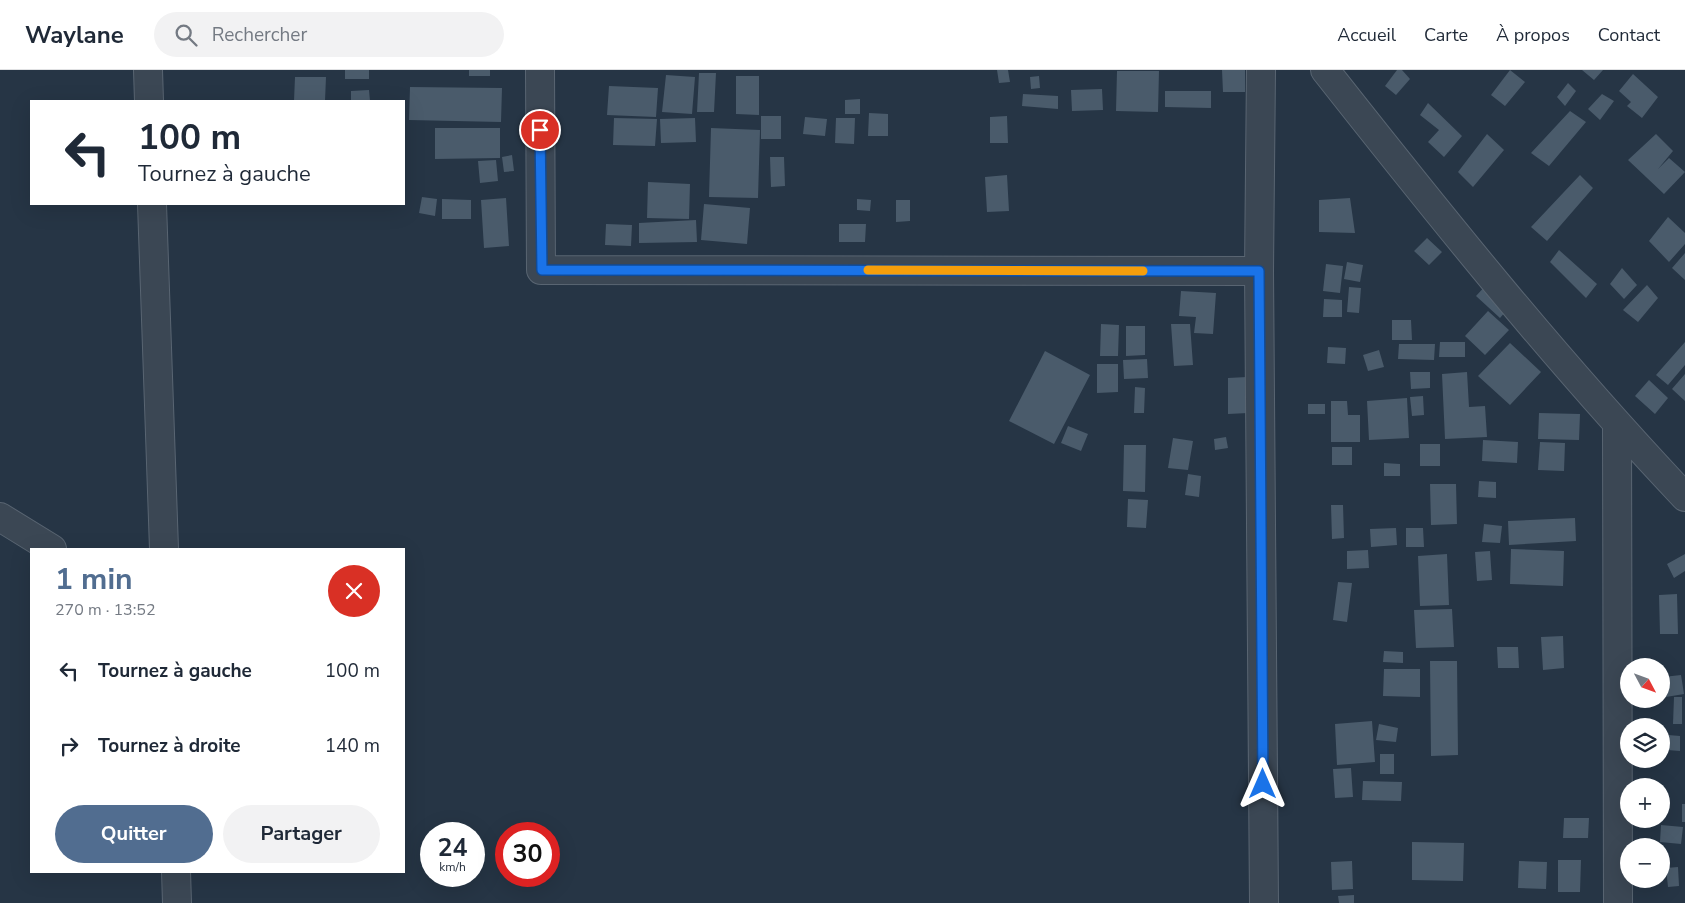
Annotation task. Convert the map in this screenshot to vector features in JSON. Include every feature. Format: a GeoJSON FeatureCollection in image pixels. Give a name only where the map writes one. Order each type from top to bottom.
{"type":"FeatureCollection","features":[{"type":"Feature","properties":{"kind":"street"},"geometry":{"type":"LineString","coordinates":[[148,70],[149,100]]}},
{"type":"Feature","properties":{"kind":"street"},"geometry":{"type":"LineString","coordinates":[[540,70],[542,270],[1259,271]]}},
{"type":"Feature","properties":{"kind":"street"},"geometry":{"type":"LineString","coordinates":[[1261,70],[1259,271],[1264,903]]}},
{"type":"Feature","properties":{"kind":"street"},"geometry":{"type":"LineString","coordinates":[[1326,70],[1438,213],[1617,425],[1685,497]]}},
{"type":"Feature","properties":{"kind":"street"},"geometry":{"type":"LineString","coordinates":[[152,205],[164,548]]}},
{"type":"Feature","properties":{"kind":"street"},"geometry":{"type":"LineString","coordinates":[[1617,425],[1618,903]]}},
{"type":"Feature","properties":{"kind":"street"},"geometry":{"type":"LineString","coordinates":[[0,517],[50,548]]}},
{"type":"Feature","properties":{"kind":"street"},"geometry":{"type":"LineString","coordinates":[[176,873],[178,903]]}},
{"type":"Feature","properties":{"kind":"building"},"geometry":{"type":"Polygon","coordinates":[[[345,70],[369,70],[369,79],[345,79],[345,70]]]}},
{"type":"Feature","properties":{"kind":"building"},"geometry":{"type":"Polygon","coordinates":[[[469,70],[490,70],[490,76],[469,76],[469,70]]]}},
{"type":"Feature","properties":{"kind":"building"},"geometry":{"type":"Polygon","coordinates":[[[997,70],[1008,70],[1010,82],[999,83],[997,70]]]}},
{"type":"Feature","properties":{"kind":"building"},"geometry":{"type":"Polygon","coordinates":[[[1222,70],[1245,70],[1245,92],[1223,92],[1222,70]]]}},
{"type":"Feature","properties":{"kind":"building"},"geometry":{"type":"Polygon","coordinates":[[[1397,70],[1402,70],[1410,79],[1396,95],[1385,86],[1397,70]]]}},
{"type":"Feature","properties":{"kind":"building"},"geometry":{"type":"Polygon","coordinates":[[[1510,70],[1525,82],[1505,106],[1491,95],[1510,70]]]}},
{"type":"Feature","properties":{"kind":"building"},"geometry":{"type":"Polygon","coordinates":[[[1582,70],[1603,70],[1594,80],[1582,70]]]}},
{"type":"Feature","properties":{"kind":"building"},"geometry":{"type":"Polygon","coordinates":[[[1117,71],[1159,71],[1158,112],[1116,111],[1117,71]]]}},
{"type":"Feature","properties":{"kind":"building"},"geometry":{"type":"Polygon","coordinates":[[[699,73],[716,73],[714,112],[697,112],[699,73]]]}},
{"type":"Feature","properties":{"kind":"building"},"geometry":{"type":"Polygon","coordinates":[[[1633,74],[1658,97],[1642,118],[1627,106],[1631,102],[1619,91],[1633,74]]]}},
{"type":"Feature","properties":{"kind":"building"},"geometry":{"type":"Polygon","coordinates":[[[666,75],[695,77],[692,114],[662,112],[666,75]]]}},
{"type":"Feature","properties":{"kind":"building"},"geometry":{"type":"Polygon","coordinates":[[[736,76],[759,76],[759,115],[736,114],[736,76]]]}},
{"type":"Feature","properties":{"kind":"building"},"geometry":{"type":"Polygon","coordinates":[[[1039,76],[1040,88],[1031,89],[1030,77],[1039,76]]]}},
{"type":"Feature","properties":{"kind":"building"},"geometry":{"type":"Polygon","coordinates":[[[295,77],[326,77],[325,100],[294,100],[295,77]]]}},
{"type":"Feature","properties":{"kind":"building"},"geometry":{"type":"Polygon","coordinates":[[[1568,83],[1576,91],[1565,106],[1557,97],[1568,83]]]}},
{"type":"Feature","properties":{"kind":"building"},"geometry":{"type":"Polygon","coordinates":[[[609,86],[658,88],[656,117],[607,115],[609,86]]]}},
{"type":"Feature","properties":{"kind":"building"},"geometry":{"type":"Polygon","coordinates":[[[410,87],[502,88],[501,122],[409,120],[410,87]]]}},
{"type":"Feature","properties":{"kind":"building"},"geometry":{"type":"Polygon","coordinates":[[[1102,89],[1103,110],[1072,111],[1071,90],[1102,89]]]}},
{"type":"Feature","properties":{"kind":"building"},"geometry":{"type":"Polygon","coordinates":[[[369,90],[370,100],[351,100],[351,91],[369,90]]]}},
{"type":"Feature","properties":{"kind":"building"},"geometry":{"type":"Polygon","coordinates":[[[1165,91],[1211,91],[1211,108],[1165,107],[1165,91]]]}},
{"type":"Feature","properties":{"kind":"building"},"geometry":{"type":"Polygon","coordinates":[[[1023,94],[1058,96],[1058,109],[1022,106],[1023,94]]]}},
{"type":"Feature","properties":{"kind":"building"},"geometry":{"type":"Polygon","coordinates":[[[1602,94],[1614,101],[1600,120],[1588,109],[1602,94]]]}},
{"type":"Feature","properties":{"kind":"building"},"geometry":{"type":"Polygon","coordinates":[[[860,99],[860,114],[845,114],[845,100],[860,99]]]}},
{"type":"Feature","properties":{"kind":"building"},"geometry":{"type":"Polygon","coordinates":[[[1428,103],[1462,136],[1444,157],[1428,142],[1439,130],[1420,115],[1428,103]]]}},
{"type":"Feature","properties":{"kind":"building"},"geometry":{"type":"Polygon","coordinates":[[[1570,111],[1586,122],[1549,166],[1531,153],[1570,111]]]}},
{"type":"Feature","properties":{"kind":"building"},"geometry":{"type":"Polygon","coordinates":[[[869,113],[888,114],[888,136],[868,136],[869,113]]]}},
{"type":"Feature","properties":{"kind":"building"},"geometry":{"type":"Polygon","coordinates":[[[761,116],[781,116],[781,139],[761,139],[761,116]]]}},
{"type":"Feature","properties":{"kind":"building"},"geometry":{"type":"Polygon","coordinates":[[[1007,116],[1008,143],[990,143],[990,117],[1007,116]]]}},
{"type":"Feature","properties":{"kind":"building"},"geometry":{"type":"Polygon","coordinates":[[[805,117],[827,119],[825,136],[803,134],[805,117]]]}},
{"type":"Feature","properties":{"kind":"building"},"geometry":{"type":"Polygon","coordinates":[[[614,118],[657,119],[655,146],[613,145],[614,118]]]}},
{"type":"Feature","properties":{"kind":"building"},"geometry":{"type":"Polygon","coordinates":[[[695,118],[696,142],[661,143],[660,119],[695,118]]]}},
{"type":"Feature","properties":{"kind":"building"},"geometry":{"type":"Polygon","coordinates":[[[836,118],[855,118],[854,144],[835,143],[836,118]]]}},
{"type":"Feature","properties":{"kind":"building"},"geometry":{"type":"Polygon","coordinates":[[[435,128],[500,128],[500,158],[435,159],[435,128]]]}},
{"type":"Feature","properties":{"kind":"building"},"geometry":{"type":"Polygon","coordinates":[[[711,128],[760,130],[758,198],[709,197],[711,128]]]}},
{"type":"Feature","properties":{"kind":"building"},"geometry":{"type":"Polygon","coordinates":[[[1487,134],[1504,150],[1473,187],[1458,172],[1487,134]]]}},
{"type":"Feature","properties":{"kind":"building"},"geometry":{"type":"Polygon","coordinates":[[[1656,134],[1673,151],[1658,169],[1669,158],[1685,172],[1664,194],[1628,160],[1656,134]]]}},
{"type":"Feature","properties":{"kind":"building"},"geometry":{"type":"Polygon","coordinates":[[[512,155],[514,171],[504,172],[502,157],[512,155]]]}},
{"type":"Feature","properties":{"kind":"building"},"geometry":{"type":"Polygon","coordinates":[[[770,157],[784,157],[785,186],[771,187],[770,157]]]}},
{"type":"Feature","properties":{"kind":"building"},"geometry":{"type":"Polygon","coordinates":[[[496,160],[498,181],[480,183],[478,161],[496,160]]]}},
{"type":"Feature","properties":{"kind":"building"},"geometry":{"type":"Polygon","coordinates":[[[1007,175],[1009,211],[987,212],[985,177],[1007,175]]]}},
{"type":"Feature","properties":{"kind":"building"},"geometry":{"type":"Polygon","coordinates":[[[1580,175],[1593,188],[1547,241],[1531,227],[1580,175]]]}},
{"type":"Feature","properties":{"kind":"building"},"geometry":{"type":"Polygon","coordinates":[[[648,182],[690,184],[689,219],[647,218],[648,182]]]}},
{"type":"Feature","properties":{"kind":"building"},"geometry":{"type":"Polygon","coordinates":[[[422,197],[437,199],[435,216],[419,213],[422,197]]]}},
{"type":"Feature","properties":{"kind":"building"},"geometry":{"type":"Polygon","coordinates":[[[506,198],[509,246],[484,248],[481,200],[506,198]]]}},
{"type":"Feature","properties":{"kind":"building"},"geometry":{"type":"Polygon","coordinates":[[[1350,198],[1355,233],[1319,232],[1319,200],[1350,198]]]}},
{"type":"Feature","properties":{"kind":"building"},"geometry":{"type":"Polygon","coordinates":[[[442,199],[471,200],[471,219],[442,219],[442,199]]]}},
{"type":"Feature","properties":{"kind":"building"},"geometry":{"type":"Polygon","coordinates":[[[857,199],[871,200],[870,211],[857,210],[857,199]]]}},
{"type":"Feature","properties":{"kind":"building"},"geometry":{"type":"Polygon","coordinates":[[[896,200],[910,200],[910,221],[896,222],[896,200]]]}},
{"type":"Feature","properties":{"kind":"building"},"geometry":{"type":"Polygon","coordinates":[[[704,204],[750,208],[747,244],[701,240],[704,204]]]}},
{"type":"Feature","properties":{"kind":"building"},"geometry":{"type":"Polygon","coordinates":[[[1668,217],[1685,233],[1685,244],[1669,262],[1649,241],[1668,217]]]}},
{"type":"Feature","properties":{"kind":"building"},"geometry":{"type":"Polygon","coordinates":[[[696,220],[697,242],[639,243],[639,223],[696,220]]]}},
{"type":"Feature","properties":{"kind":"building"},"geometry":{"type":"Polygon","coordinates":[[[606,224],[632,225],[631,246],[605,245],[606,224]]]}},
{"type":"Feature","properties":{"kind":"building"},"geometry":{"type":"Polygon","coordinates":[[[839,224],[866,224],[865,242],[839,242],[839,224]]]}},
{"type":"Feature","properties":{"kind":"building"},"geometry":{"type":"Polygon","coordinates":[[[1427,238],[1442,252],[1429,265],[1414,251],[1427,238]]]}},
{"type":"Feature","properties":{"kind":"building"},"geometry":{"type":"Polygon","coordinates":[[[1559,250],[1597,284],[1586,298],[1550,262],[1559,250]]]}},
{"type":"Feature","properties":{"kind":"building"},"geometry":{"type":"Polygon","coordinates":[[[1685,253],[1685,280],[1672,268],[1685,253]]]}},
{"type":"Feature","properties":{"kind":"building"},"geometry":{"type":"Polygon","coordinates":[[[1347,262],[1363,265],[1360,282],[1344,279],[1347,262]]]}},
{"type":"Feature","properties":{"kind":"building"},"geometry":{"type":"Polygon","coordinates":[[[1326,264],[1343,266],[1340,293],[1323,291],[1326,264]]]}},
{"type":"Feature","properties":{"kind":"building"},"geometry":{"type":"Polygon","coordinates":[[[1622,268],[1637,285],[1624,299],[1610,284],[1622,268]]]}},
{"type":"Feature","properties":{"kind":"building"},"geometry":{"type":"Polygon","coordinates":[[[1488,283],[1512,304],[1500,318],[1476,296],[1488,283]]]}},
{"type":"Feature","properties":{"kind":"building"},"geometry":{"type":"Polygon","coordinates":[[[1647,285],[1658,298],[1638,322],[1623,310],[1647,285]]]}},
{"type":"Feature","properties":{"kind":"building"},"geometry":{"type":"Polygon","coordinates":[[[1349,287],[1361,288],[1359,313],[1347,312],[1349,287]]]}},
{"type":"Feature","properties":{"kind":"building"},"geometry":{"type":"Polygon","coordinates":[[[1181,291],[1216,293],[1213,334],[1194,333],[1196,317],[1179,316],[1181,291]]]}},
{"type":"Feature","properties":{"kind":"building"},"geometry":{"type":"Polygon","coordinates":[[[1324,299],[1342,300],[1342,317],[1323,317],[1324,299]]]}},
{"type":"Feature","properties":{"kind":"building"},"geometry":{"type":"Polygon","coordinates":[[[1488,311],[1509,330],[1485,355],[1465,336],[1488,311]]]}},
{"type":"Feature","properties":{"kind":"building"},"geometry":{"type":"Polygon","coordinates":[[[1392,320],[1411,320],[1412,340],[1392,340],[1392,320]]]}},
{"type":"Feature","properties":{"kind":"building"},"geometry":{"type":"Polygon","coordinates":[[[1101,324],[1119,325],[1118,356],[1100,356],[1101,324]]]}},
{"type":"Feature","properties":{"kind":"building"},"geometry":{"type":"Polygon","coordinates":[[[1171,324],[1190,324],[1193,365],[1174,366],[1171,324]]]}},
{"type":"Feature","properties":{"kind":"building"},"geometry":{"type":"Polygon","coordinates":[[[1126,326],[1145,326],[1145,355],[1126,356],[1126,326]]]}},
{"type":"Feature","properties":{"kind":"building"},"geometry":{"type":"Polygon","coordinates":[[[1440,342],[1465,342],[1465,357],[1439,357],[1440,342]]]}},
{"type":"Feature","properties":{"kind":"building"},"geometry":{"type":"Polygon","coordinates":[[[1685,342],[1685,365],[1668,385],[1656,375],[1685,342]]]}},
{"type":"Feature","properties":{"kind":"building"},"geometry":{"type":"Polygon","coordinates":[[[1510,343],[1541,372],[1510,405],[1478,376],[1510,343]]]}},
{"type":"Feature","properties":{"kind":"building"},"geometry":{"type":"Polygon","coordinates":[[[1399,344],[1435,344],[1434,360],[1398,359],[1399,344]]]}},
{"type":"Feature","properties":{"kind":"building"},"geometry":{"type":"Polygon","coordinates":[[[1328,347],[1346,348],[1345,364],[1327,363],[1328,347]]]}},
{"type":"Feature","properties":{"kind":"building"},"geometry":{"type":"Polygon","coordinates":[[[1379,350],[1384,367],[1368,371],[1363,355],[1379,350]]]}},
{"type":"Feature","properties":{"kind":"building"},"geometry":{"type":"Polygon","coordinates":[[[1045,351],[1090,375],[1054,444],[1009,421],[1045,351]]]}},
{"type":"Feature","properties":{"kind":"building"},"geometry":{"type":"Polygon","coordinates":[[[1147,359],[1148,378],[1124,379],[1123,360],[1147,359]]]}},
{"type":"Feature","properties":{"kind":"building"},"geometry":{"type":"Polygon","coordinates":[[[1097,364],[1118,364],[1118,392],[1097,393],[1097,364]]]}},
{"type":"Feature","properties":{"kind":"building"},"geometry":{"type":"Polygon","coordinates":[[[1410,372],[1430,372],[1430,388],[1411,389],[1410,372]]]}},
{"type":"Feature","properties":{"kind":"building"},"geometry":{"type":"Polygon","coordinates":[[[1467,372],[1469,407],[1485,406],[1487,437],[1445,439],[1442,374],[1467,372]]]}},
{"type":"Feature","properties":{"kind":"building"},"geometry":{"type":"Polygon","coordinates":[[[1685,374],[1685,401],[1672,389],[1685,374]]]}},
{"type":"Feature","properties":{"kind":"building"},"geometry":{"type":"Polygon","coordinates":[[[1247,377],[1248,413],[1228,414],[1228,378],[1247,377]]]}},
{"type":"Feature","properties":{"kind":"building"},"geometry":{"type":"Polygon","coordinates":[[[1649,380],[1668,398],[1655,414],[1635,396],[1649,380]]]}},
{"type":"Feature","properties":{"kind":"building"},"geometry":{"type":"Polygon","coordinates":[[[1135,387],[1145,388],[1144,413],[1134,413],[1135,387]]]}},
{"type":"Feature","properties":{"kind":"building"},"geometry":{"type":"Polygon","coordinates":[[[1423,396],[1424,415],[1412,416],[1410,397],[1423,396]]]}},
{"type":"Feature","properties":{"kind":"building"},"geometry":{"type":"Polygon","coordinates":[[[1407,398],[1409,438],[1369,440],[1367,401],[1407,398]]]}},
{"type":"Feature","properties":{"kind":"building"},"geometry":{"type":"Polygon","coordinates":[[[1331,401],[1347,401],[1348,415],[1360,415],[1360,442],[1331,442],[1331,401]]]}},
{"type":"Feature","properties":{"kind":"building"},"geometry":{"type":"Polygon","coordinates":[[[1308,404],[1325,404],[1325,414],[1308,414],[1308,404]]]}},
{"type":"Feature","properties":{"kind":"building"},"geometry":{"type":"Polygon","coordinates":[[[1539,413],[1580,414],[1579,440],[1538,439],[1539,413]]]}},
{"type":"Feature","properties":{"kind":"building"},"geometry":{"type":"Polygon","coordinates":[[[1068,426],[1088,434],[1081,451],[1061,443],[1068,426]]]}},
{"type":"Feature","properties":{"kind":"building"},"geometry":{"type":"Polygon","coordinates":[[[1226,437],[1228,448],[1215,450],[1214,439],[1226,437]]]}},
{"type":"Feature","properties":{"kind":"building"},"geometry":{"type":"Polygon","coordinates":[[[1173,438],[1193,441],[1188,470],[1168,468],[1173,438]]]}},
{"type":"Feature","properties":{"kind":"building"},"geometry":{"type":"Polygon","coordinates":[[[1483,440],[1518,442],[1517,463],[1482,461],[1483,440]]]}},
{"type":"Feature","properties":{"kind":"building"},"geometry":{"type":"Polygon","coordinates":[[[1540,442],[1565,443],[1564,471],[1538,470],[1540,442]]]}},
{"type":"Feature","properties":{"kind":"building"},"geometry":{"type":"Polygon","coordinates":[[[1420,444],[1440,444],[1440,466],[1420,466],[1420,444]]]}},
{"type":"Feature","properties":{"kind":"building"},"geometry":{"type":"Polygon","coordinates":[[[1124,445],[1146,445],[1145,492],[1123,491],[1124,445]]]}},
{"type":"Feature","properties":{"kind":"building"},"geometry":{"type":"Polygon","coordinates":[[[1332,447],[1352,447],[1352,465],[1332,465],[1332,447]]]}},
{"type":"Feature","properties":{"kind":"building"},"geometry":{"type":"Polygon","coordinates":[[[1384,463],[1400,464],[1400,476],[1384,476],[1384,463]]]}},
{"type":"Feature","properties":{"kind":"building"},"geometry":{"type":"Polygon","coordinates":[[[1188,474],[1201,476],[1199,497],[1185,495],[1188,474]]]}},
{"type":"Feature","properties":{"kind":"building"},"geometry":{"type":"Polygon","coordinates":[[[1479,481],[1496,482],[1496,498],[1478,497],[1479,481]]]}},
{"type":"Feature","properties":{"kind":"building"},"geometry":{"type":"Polygon","coordinates":[[[1430,484],[1456,484],[1457,524],[1431,525],[1430,484]]]}},
{"type":"Feature","properties":{"kind":"building"},"geometry":{"type":"Polygon","coordinates":[[[1128,499],[1148,500],[1146,528],[1127,527],[1128,499]]]}},
{"type":"Feature","properties":{"kind":"building"},"geometry":{"type":"Polygon","coordinates":[[[1331,505],[1343,505],[1344,538],[1332,539],[1331,505]]]}},
{"type":"Feature","properties":{"kind":"building"},"geometry":{"type":"Polygon","coordinates":[[[1575,518],[1576,541],[1509,545],[1508,521],[1575,518]]]}},
{"type":"Feature","properties":{"kind":"building"},"geometry":{"type":"Polygon","coordinates":[[[1484,524],[1502,526],[1500,543],[1482,542],[1484,524]]]}},
{"type":"Feature","properties":{"kind":"building"},"geometry":{"type":"Polygon","coordinates":[[[1396,528],[1397,545],[1371,547],[1370,529],[1396,528]]]}},
{"type":"Feature","properties":{"kind":"building"},"geometry":{"type":"Polygon","coordinates":[[[1406,528],[1423,528],[1424,547],[1406,547],[1406,528]]]}},
{"type":"Feature","properties":{"kind":"building"},"geometry":{"type":"Polygon","coordinates":[[[1511,549],[1564,551],[1563,586],[1510,584],[1511,549]]]}},
{"type":"Feature","properties":{"kind":"building"},"geometry":{"type":"Polygon","coordinates":[[[1368,550],[1369,568],[1347,569],[1347,551],[1368,550]]]}},
{"type":"Feature","properties":{"kind":"building"},"geometry":{"type":"Polygon","coordinates":[[[1490,551],[1492,580],[1477,581],[1475,552],[1490,551]]]}},
{"type":"Feature","properties":{"kind":"building"},"geometry":{"type":"Polygon","coordinates":[[[1447,554],[1449,605],[1420,606],[1418,556],[1447,554]]]}},
{"type":"Feature","properties":{"kind":"building"},"geometry":{"type":"Polygon","coordinates":[[[1685,554],[1685,571],[1674,578],[1667,564],[1685,554]]]}},
{"type":"Feature","properties":{"kind":"building"},"geometry":{"type":"Polygon","coordinates":[[[1338,582],[1352,583],[1347,622],[1333,620],[1338,582]]]}},
{"type":"Feature","properties":{"kind":"building"},"geometry":{"type":"Polygon","coordinates":[[[1677,594],[1678,634],[1660,634],[1659,595],[1677,594]]]}},
{"type":"Feature","properties":{"kind":"building"},"geometry":{"type":"Polygon","coordinates":[[[1452,609],[1454,647],[1416,648],[1414,610],[1452,609]]]}},
{"type":"Feature","properties":{"kind":"building"},"geometry":{"type":"Polygon","coordinates":[[[1563,636],[1564,668],[1543,670],[1541,637],[1563,636]]]}},
{"type":"Feature","properties":{"kind":"building"},"geometry":{"type":"Polygon","coordinates":[[[1497,647],[1518,647],[1519,668],[1498,668],[1497,647]]]}},
{"type":"Feature","properties":{"kind":"building"},"geometry":{"type":"Polygon","coordinates":[[[1384,651],[1403,652],[1403,663],[1383,662],[1384,651]]]}},
{"type":"Feature","properties":{"kind":"building"},"geometry":{"type":"Polygon","coordinates":[[[1430,661],[1457,661],[1458,755],[1431,756],[1430,661]]]}},
{"type":"Feature","properties":{"kind":"building"},"geometry":{"type":"Polygon","coordinates":[[[1384,669],[1420,669],[1420,697],[1383,696],[1384,669]]]}},
{"type":"Feature","properties":{"kind":"building"},"geometry":{"type":"Polygon","coordinates":[[[1681,675],[1684,694],[1670,696],[1670,676],[1681,675]]]}},
{"type":"Feature","properties":{"kind":"building"},"geometry":{"type":"Polygon","coordinates":[[[1674,697],[1682,697],[1682,724],[1673,724],[1674,697]]]}},
{"type":"Feature","properties":{"kind":"building"},"geometry":{"type":"Polygon","coordinates":[[[1372,721],[1375,762],[1337,765],[1335,724],[1372,721]]]}},
{"type":"Feature","properties":{"kind":"building"},"geometry":{"type":"Polygon","coordinates":[[[1379,724],[1398,728],[1396,742],[1376,740],[1379,724]]]}},
{"type":"Feature","properties":{"kind":"building"},"geometry":{"type":"Polygon","coordinates":[[[1670,735],[1680,736],[1680,751],[1670,750],[1670,735]]]}},
{"type":"Feature","properties":{"kind":"building"},"geometry":{"type":"Polygon","coordinates":[[[1380,754],[1394,754],[1394,774],[1380,774],[1380,754]]]}},
{"type":"Feature","properties":{"kind":"building"},"geometry":{"type":"Polygon","coordinates":[[[1351,768],[1353,797],[1335,798],[1333,769],[1351,768]]]}},
{"type":"Feature","properties":{"kind":"building"},"geometry":{"type":"Polygon","coordinates":[[[1363,781],[1402,782],[1401,801],[1362,800],[1363,781]]]}},
{"type":"Feature","properties":{"kind":"building"},"geometry":{"type":"Polygon","coordinates":[[[1682,804],[1685,804],[1685,822],[1682,822],[1682,804]]]}},
{"type":"Feature","properties":{"kind":"building"},"geometry":{"type":"Polygon","coordinates":[[[1564,818],[1589,818],[1588,838],[1563,838],[1564,818]]]}},
{"type":"Feature","properties":{"kind":"building"},"geometry":{"type":"Polygon","coordinates":[[[1670,826],[1683,827],[1681,844],[1670,843],[1670,838],[1660,838],[1661,828],[1670,828],[1670,826]]]}},
{"type":"Feature","properties":{"kind":"building"},"geometry":{"type":"Polygon","coordinates":[[[1412,842],[1464,843],[1463,881],[1412,880],[1412,842]]]}},
{"type":"Feature","properties":{"kind":"building"},"geometry":{"type":"Polygon","coordinates":[[[1558,860],[1581,860],[1580,892],[1558,892],[1558,860]]]}},
{"type":"Feature","properties":{"kind":"building"},"geometry":{"type":"Polygon","coordinates":[[[1352,861],[1353,889],[1332,890],[1331,862],[1352,861]]]}},
{"type":"Feature","properties":{"kind":"building"},"geometry":{"type":"Polygon","coordinates":[[[1519,861],[1547,862],[1546,889],[1518,888],[1519,861]]]}},
{"type":"Feature","properties":{"kind":"building"},"geometry":{"type":"Polygon","coordinates":[[[1678,867],[1679,886],[1670,887],[1670,868],[1678,867]]]}},
{"type":"Feature","properties":{"kind":"building"},"geometry":{"type":"Polygon","coordinates":[[[1354,895],[1354,903],[1339,903],[1338,896],[1354,895]]]}},
{"type":"Feature","properties":{"kind":"slow traffic"},"geometry":{"type":"LineString","coordinates":[[868,270],[1143,271]]}},
{"type":"Feature","properties":{"kind":"route"},"geometry":{"type":"LineString","coordinates":[[540,130],[542,270],[1259,271],[1263,784]]}}]}
